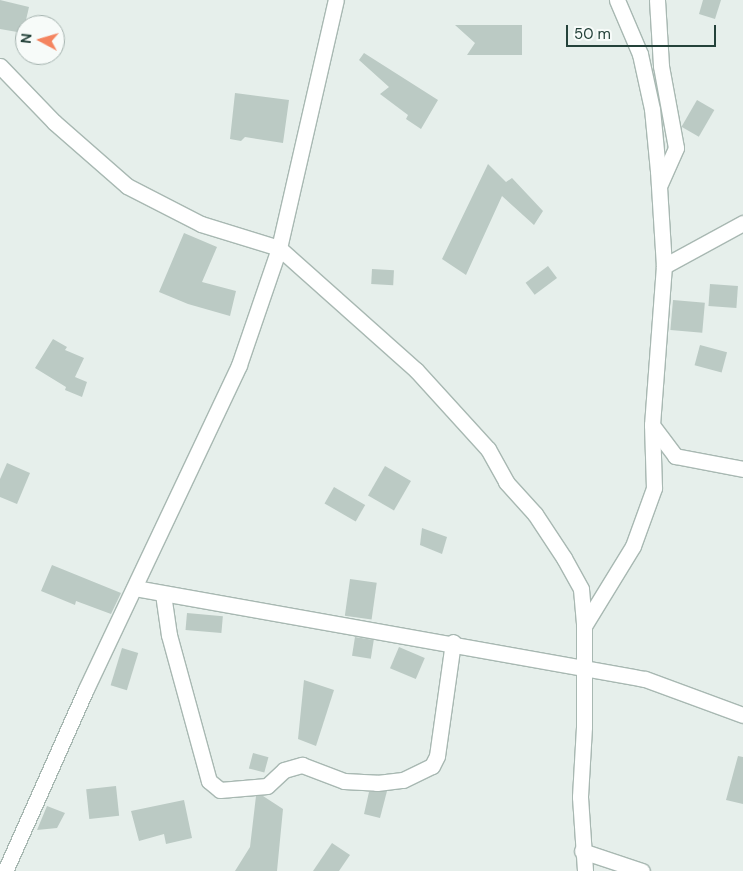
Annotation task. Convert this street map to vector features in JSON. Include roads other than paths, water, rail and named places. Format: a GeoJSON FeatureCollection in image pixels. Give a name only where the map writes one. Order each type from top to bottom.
{"type":"FeatureCollection","features":[{"type":"Feature","properties":{"kind":"street"},"geometry":{"type":"LineString","coordinates":[[4,871],[239,365],[279,248],[336,0]]}},
{"type":"Feature","properties":{"kind":"street"},"geometry":{"type":"LineString","coordinates":[[584,626],[633,546],[654,488],[652,425],[664,266],[659,188],[650,100],[640,54],[617,0]]}},
{"type":"Feature","properties":{"kind":"street"},"geometry":{"type":"LineString","coordinates":[[657,0],[661,66],[676,148],[659,188]]}},
{"type":"Feature","properties":{"kind":"street"},"geometry":{"type":"LineString","coordinates":[[0,66],[54,122],[127,186],[201,224],[279,248],[416,370],[477,436],[506,482],[535,514],[581,588],[584,626],[584,666],[580,798],[582,851],[585,871]]}},
{"type":"Feature","properties":{"kind":"street"},"geometry":{"type":"LineString","coordinates":[[664,266],[743,223]]}},
{"type":"Feature","properties":{"kind":"street"},"geometry":{"type":"LineString","coordinates":[[652,425],[675,456],[743,469]]}},
{"type":"Feature","properties":{"kind":"street"},"geometry":{"type":"LineString","coordinates":[[135,588],[584,666],[645,679],[743,715]]}},
{"type":"Feature","properties":{"kind":"street"},"geometry":{"type":"LineString","coordinates":[[163,594],[169,635],[208,782],[220,790],[267,786],[284,770],[302,765],[344,781],[378,782],[404,780],[432,766],[437,756],[453,642]]}},
{"type":"Feature","properties":{"kind":"street"},"geometry":{"type":"LineString","coordinates":[[582,851],[642,871]]}}]}
